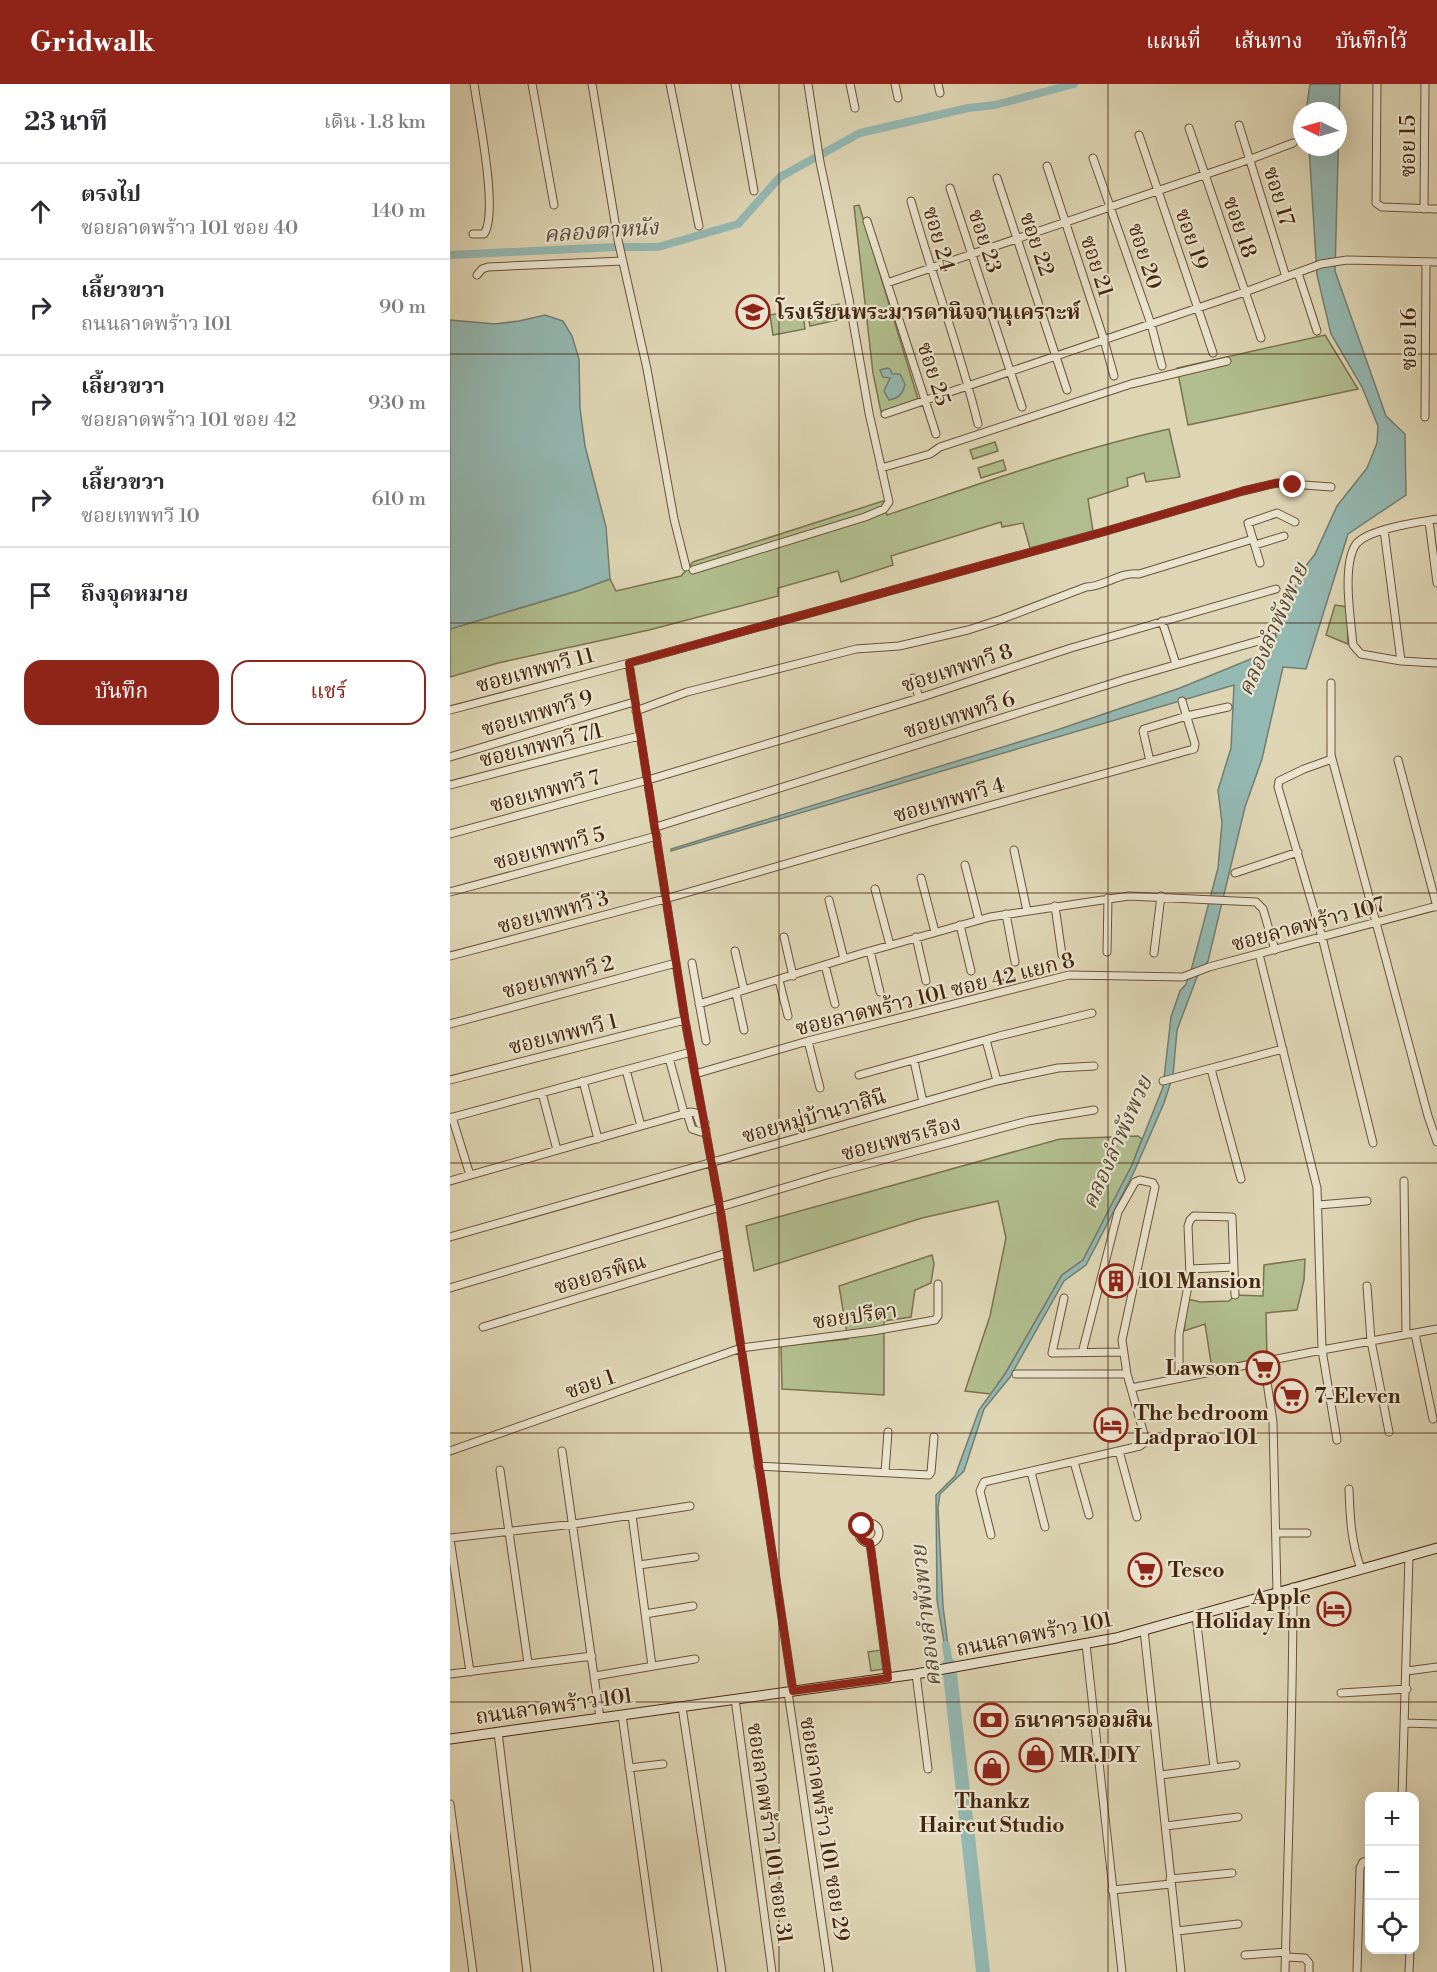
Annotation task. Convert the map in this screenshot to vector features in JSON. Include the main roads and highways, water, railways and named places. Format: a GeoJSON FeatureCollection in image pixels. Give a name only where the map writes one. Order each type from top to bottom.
{"type":"FeatureCollection","features":[{"type":"Feature","properties":{"kind":"water"},"geometry":{"type":"Polygon","coordinates":[[[1310,84],[1340,84],[1340,102],[1307,102],[1310,84]]]}},
{"type":"Feature","properties":{"kind":"water"},"geometry":{"type":"Polygon","coordinates":[[[1310,156],[1338,156],[1335,271],[1386,416],[1405,434],[1406,495],[1348,534],[1306,669],[1283,667],[1262,759],[1245,807],[1208,961],[1197,977],[1177,1030],[1173,1075],[1164,1103],[1134,1172],[1086,1265],[1064,1281],[1010,1377],[984,1409],[964,1471],[940,1494],[938,1508],[943,1606],[949,1654],[946,1654],[937,1600],[936,1495],[955,1476],[979,1410],[1005,1374],[1062,1275],[1083,1260],[1132,1165],[1163,1087],[1171,1017],[1192,967],[1218,868],[1222,823],[1218,790],[1231,748],[1234,685],[671,851],[671,849],[1048,733],[1180,688],[1268,652],[1302,571],[1315,554],[1337,506],[1367,468],[1377,443],[1378,426],[1362,387],[1331,334],[1317,275],[1310,156]]]}},
{"type":"Feature","properties":{"kind":"water"},"geometry":{"type":"Polygon","coordinates":[[[545,315],[563,321],[572,336],[579,359],[580,408],[585,446],[606,527],[610,579],[450,629],[450,320],[495,324],[545,315]]]}},
{"type":"Feature","properties":{"kind":"water"},"geometry":{"type":"Polygon","coordinates":[[[887,368],[892,374],[900,374],[905,384],[900,395],[889,400],[884,391],[890,378],[883,377],[880,370],[887,368]]]}},
{"type":"Feature","properties":{"kind":"waterway","name":"คลองตาหนัง"},"geometry":{"type":"LineString","coordinates":[[450,255],[658,247],[738,224],[780,177],[860,133],[968,108],[995,105],[1074,84]]}},
{"type":"Feature","properties":{"kind":"waterway","name":"คลองลำพังพวย"},"geometry":{"type":"LineString","coordinates":[[946,1645],[949,1665]]}},
{"type":"Feature","properties":{"kind":"waterway","name":"คลองลำพังพวย"},"geometry":{"type":"LineString","coordinates":[[949,1665],[983,1972]]}},
{"type":"Feature","properties":{"kind":"place","name":"โรงเรียนพระมารดานิจจานุเคราะห์"},"geometry":{"type":"Point","coordinates":[753,312]}},
{"type":"Feature","properties":{"kind":"place","name":"101 Mansion"},"geometry":{"type":"Point","coordinates":[1116,1281]}},
{"type":"Feature","properties":{"kind":"place","name":"Lawson"},"geometry":{"type":"Point","coordinates":[1263,1368]}},
{"type":"Feature","properties":{"kind":"place","name":"7-Eleven"},"geometry":{"type":"Point","coordinates":[1291,1396]}},
{"type":"Feature","properties":{"kind":"place","name":"The bedroom Ladprao 101"},"geometry":{"type":"Point","coordinates":[1111,1425]}},
{"type":"Feature","properties":{"kind":"place","name":"Tesco"},"geometry":{"type":"Point","coordinates":[1145,1570]}},
{"type":"Feature","properties":{"kind":"place","name":"Apple Holiday Inn"},"geometry":{"type":"Point","coordinates":[1334,1609]}},
{"type":"Feature","properties":{"kind":"place","name":"ธนาคารออมสิน"},"geometry":{"type":"Point","coordinates":[991,1720]}},
{"type":"Feature","properties":{"kind":"place","name":"MR.DIY"},"geometry":{"type":"Point","coordinates":[1036,1755]}},
{"type":"Feature","properties":{"kind":"place","name":"Thankz Haircut Studio"},"geometry":{"type":"Point","coordinates":[992,1768]}}]}
